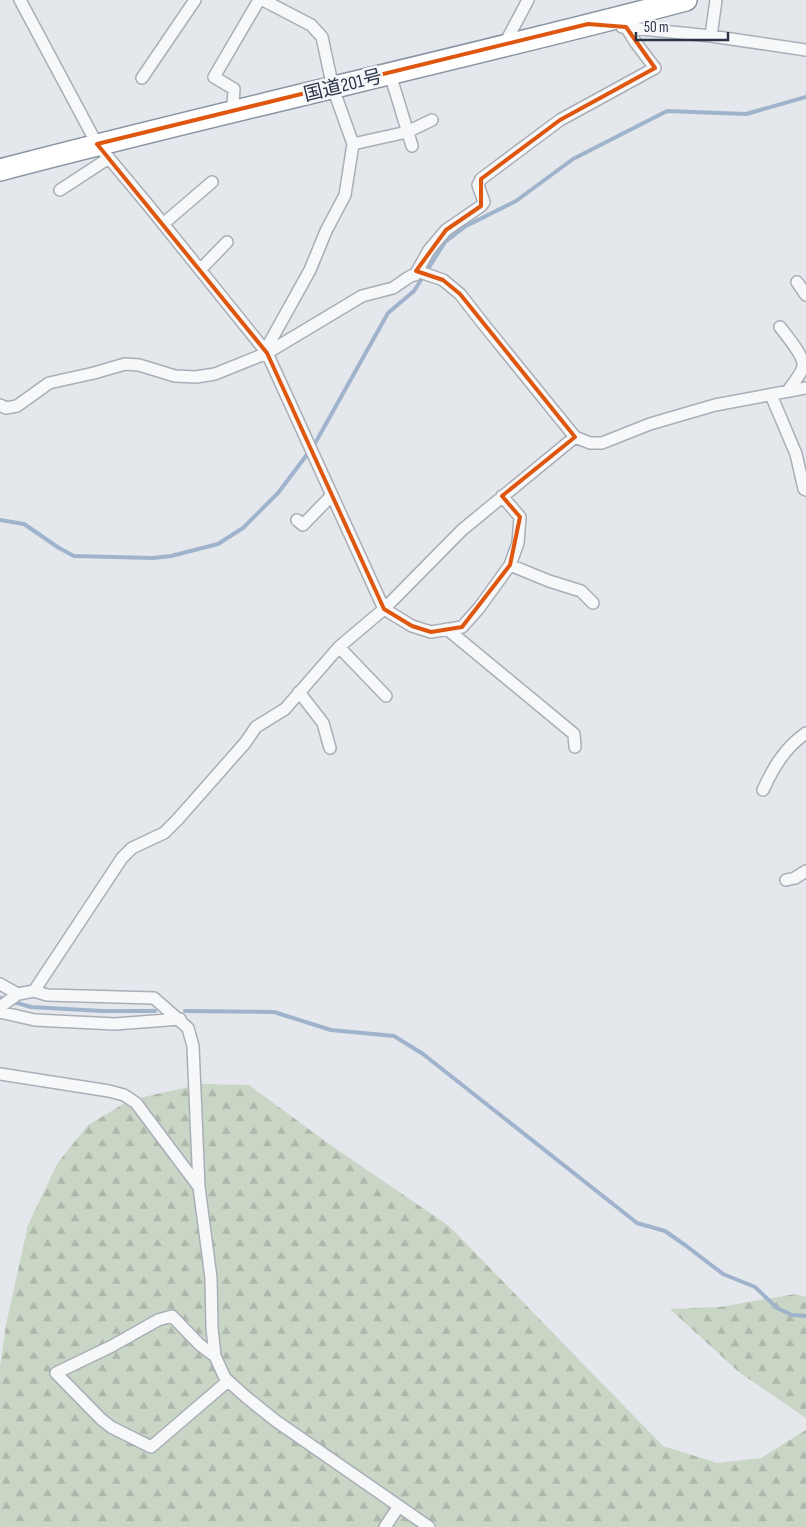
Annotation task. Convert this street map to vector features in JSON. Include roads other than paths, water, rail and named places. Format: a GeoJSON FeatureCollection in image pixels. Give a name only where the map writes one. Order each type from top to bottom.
{"type":"FeatureCollection","features":[{"type":"Feature","properties":{"kind":"highway","name":"国道201号"},"geometry":{"type":"LineString","coordinates":[[0,170],[103,151],[235,112],[686,0]]}},
{"type":"Feature","properties":{"kind":"street"},"geometry":{"type":"LineString","coordinates":[[20,0],[103,151],[266,352],[384,609],[412,626],[431,632],[462,626],[510,565],[518,543],[520,517],[502,496]]}},
{"type":"Feature","properties":{"kind":"street"},"geometry":{"type":"LineString","coordinates":[[142,78],[195,0]]}},
{"type":"Feature","properties":{"kind":"street"},"geometry":{"type":"LineString","coordinates":[[235,112],[233,104],[234,89],[214,77],[261,0],[311,25],[322,38],[334,88],[353,144],[345,195],[326,232],[310,270],[266,352]]}},
{"type":"Feature","properties":{"kind":"street"},"geometry":{"type":"LineString","coordinates":[[503,46],[528,0]]}},
{"type":"Feature","properties":{"kind":"street"},"geometry":{"type":"LineString","coordinates":[[712,36],[716,0]]}},
{"type":"Feature","properties":{"kind":"street"},"geometry":{"type":"LineString","coordinates":[[588,24],[712,36],[806,50]]}},
{"type":"Feature","properties":{"kind":"street"},"geometry":{"type":"LineString","coordinates":[[422,274],[429,250],[446,230],[484,202],[478,185],[481,179],[560,120],[655,68],[626,27]]}},
{"type":"Feature","properties":{"kind":"street"},"geometry":{"type":"LineString","coordinates":[[390,74],[412,146]]}},
{"type":"Feature","properties":{"kind":"street"},"geometry":{"type":"LineString","coordinates":[[353,144],[407,132],[432,120]]}},
{"type":"Feature","properties":{"kind":"street"},"geometry":{"type":"LineString","coordinates":[[60,190],[103,151]]}},
{"type":"Feature","properties":{"kind":"street"},"geometry":{"type":"LineString","coordinates":[[163,224],[212,182]]}},
{"type":"Feature","properties":{"kind":"street"},"geometry":{"type":"LineString","coordinates":[[200,270],[227,242]]}},
{"type":"Feature","properties":{"kind":"street"},"geometry":{"type":"LineString","coordinates":[[0,405],[6,408],[17,406],[49,383],[125,364],[139,365],[175,376],[196,377],[214,374],[266,352],[362,296],[393,288],[422,274],[443,280],[460,294],[575,437],[590,443],[602,443],[650,424],[714,405],[806,388]]}},
{"type":"Feature","properties":{"kind":"street"},"geometry":{"type":"LineString","coordinates":[[797,282],[806,295]]}},
{"type":"Feature","properties":{"kind":"street"},"geometry":{"type":"LineString","coordinates":[[780,328],[804,364],[788,392]]}},
{"type":"Feature","properties":{"kind":"street"},"geometry":{"type":"LineString","coordinates":[[771,395],[796,454],[804,489],[806,490]]}},
{"type":"Feature","properties":{"kind":"street"},"geometry":{"type":"LineString","coordinates":[[34,991],[122,858],[132,848],[164,832],[178,819],[245,743],[256,727],[285,709],[339,647],[384,609],[462,530],[575,437]]}},
{"type":"Feature","properties":{"kind":"street"},"geometry":{"type":"LineString","coordinates":[[297,520],[303,526],[332,495]]}},
{"type":"Feature","properties":{"kind":"street"},"geometry":{"type":"LineString","coordinates":[[510,565],[549,581],[581,590],[592,603]]}},
{"type":"Feature","properties":{"kind":"street"},"geometry":{"type":"LineString","coordinates":[[447,630],[574,734],[575,747]]}},
{"type":"Feature","properties":{"kind":"street"},"geometry":{"type":"LineString","coordinates":[[339,647],[386,696]]}},
{"type":"Feature","properties":{"kind":"street"},"geometry":{"type":"LineString","coordinates":[[300,692],[323,723],[330,748]]}},
{"type":"Feature","properties":{"kind":"street"},"geometry":{"type":"LineString","coordinates":[[763,790],[772,770],[793,743],[806,733]]}},
{"type":"Feature","properties":{"kind":"street"},"geometry":{"type":"LineString","coordinates":[[786,880],[806,872]]}},
{"type":"Feature","properties":{"kind":"street"},"geometry":{"type":"LineString","coordinates":[[0,984],[17,995]]}},
{"type":"Feature","properties":{"kind":"street"},"geometry":{"type":"LineString","coordinates":[[0,1008],[17,995],[34,991],[47,995],[154,998],[188,1028],[193,1046],[200,1187],[211,1278],[212,1328],[215,1356],[225,1378],[246,1398],[276,1421],[429,1527]]}},
{"type":"Feature","properties":{"kind":"street"},"geometry":{"type":"LineString","coordinates":[[0,1008],[35,1020],[115,1024],[180,1019]]}},
{"type":"Feature","properties":{"kind":"street"},"geometry":{"type":"LineString","coordinates":[[0,1074],[95,1088],[124,1095],[136,1103],[200,1187]]}},
{"type":"Feature","properties":{"kind":"street"},"geometry":{"type":"LineString","coordinates":[[215,1356],[200,1345],[172,1316],[158,1320],[112,1346],[56,1373],[101,1419],[151,1446],[228,1381]]}},
{"type":"Feature","properties":{"kind":"street"},"geometry":{"type":"LineString","coordinates":[[385,1527],[399,1506]]}},
{"type":"Feature","properties":{"kind":"waterway"},"geometry":{"type":"LineString","coordinates":[[313,447],[388,313],[414,291],[445,242],[466,226],[516,201],[573,159],[667,111],[746,114],[806,97]]}},
{"type":"Feature","properties":{"kind":"waterway"},"geometry":{"type":"LineString","coordinates":[[0,520],[24,524],[74,556],[153,558],[171,556],[218,544],[243,528],[278,493],[309,452]]}},
{"type":"Feature","properties":{"kind":"waterway"},"geometry":{"type":"LineString","coordinates":[[0,998],[31,1007],[102,1011],[155,1011]]}},
{"type":"Feature","properties":{"kind":"waterway"},"geometry":{"type":"LineString","coordinates":[[185,1011],[274,1012],[331,1030],[394,1036],[423,1054],[637,1223],[665,1231],[723,1274],[755,1287],[777,1308],[792,1315],[806,1316]]}}]}
